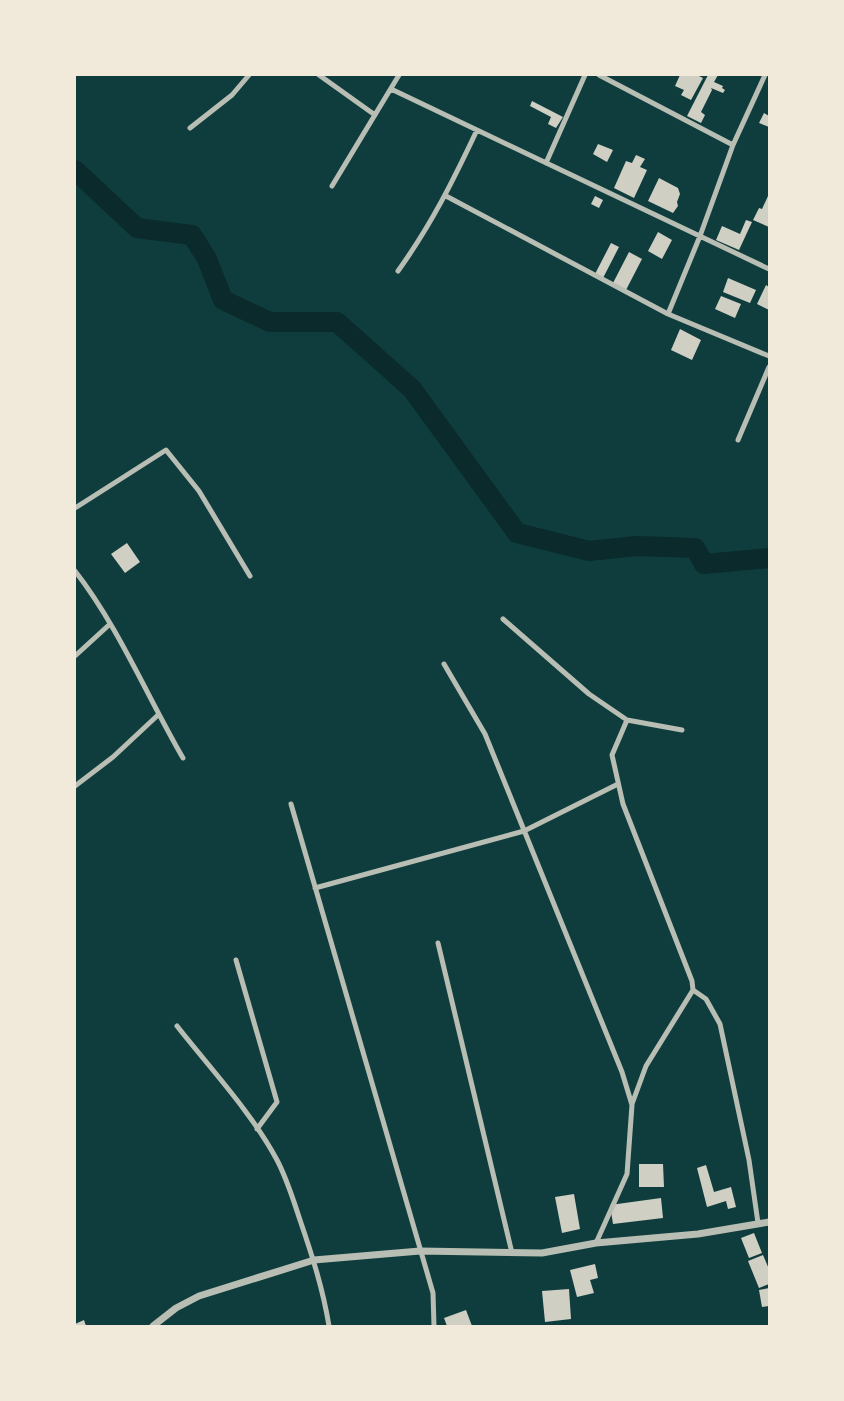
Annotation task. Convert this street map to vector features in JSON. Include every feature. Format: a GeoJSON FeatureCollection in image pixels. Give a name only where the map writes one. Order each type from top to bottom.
{"type":"FeatureCollection","features":[{"type":"Feature","properties":{"kind":"street"},"geometry":{"type":"LineString","coordinates":[[190,128],[232,95],[249,75]]}},
{"type":"Feature","properties":{"kind":"street"},"geometry":{"type":"LineString","coordinates":[[319,75],[375,115]]}},
{"type":"Feature","properties":{"kind":"street"},"geometry":{"type":"LineString","coordinates":[[332,186],[399,75]]}},
{"type":"Feature","properties":{"kind":"street"},"geometry":{"type":"LineString","coordinates":[[546,163],[585,75]]}},
{"type":"Feature","properties":{"kind":"street"},"geometry":{"type":"LineString","coordinates":[[599,75],[733,145]]}},
{"type":"Feature","properties":{"kind":"street"},"geometry":{"type":"LineString","coordinates":[[668,314],[700,236],[733,145],[765,75]]}},
{"type":"Feature","properties":{"kind":"street"},"geometry":{"type":"LineString","coordinates":[[390,89],[769,269]]}},
{"type":"Feature","properties":{"kind":"street"},"geometry":{"type":"LineString","coordinates":[[398,271],[426,232],[446,196],[477,130]]}},
{"type":"Feature","properties":{"kind":"street"},"geometry":{"type":"LineString","coordinates":[[446,196],[668,314],[769,356]]}},
{"type":"Feature","properties":{"kind":"street"},"geometry":{"type":"LineString","coordinates":[[738,440],[769,367]]}},
{"type":"Feature","properties":{"kind":"street"},"geometry":{"type":"LineString","coordinates":[[75,508],[166,450],[199,491],[250,576]]}},
{"type":"Feature","properties":{"kind":"street"},"geometry":{"type":"LineString","coordinates":[[75,571],[110,624],[183,758]]}},
{"type":"Feature","properties":{"kind":"street"},"geometry":{"type":"LineString","coordinates":[[503,619],[589,694],[627,720],[682,730]]}},
{"type":"Feature","properties":{"kind":"street"},"geometry":{"type":"LineString","coordinates":[[75,656],[110,624]]}},
{"type":"Feature","properties":{"kind":"street"},"geometry":{"type":"LineString","coordinates":[[444,664],[485,734],[622,1072],[632,1104]]}},
{"type":"Feature","properties":{"kind":"street"},"geometry":{"type":"LineString","coordinates":[[75,786],[113,757],[158,715]]}},
{"type":"Feature","properties":{"kind":"street"},"geometry":{"type":"LineString","coordinates":[[596,1243],[627,1174],[632,1104],[646,1066],[693,990],[692,980],[623,804],[618,784],[612,755],[627,720]]}},
{"type":"Feature","properties":{"kind":"street"},"geometry":{"type":"LineString","coordinates":[[315,888],[524,831],[618,784]]}},
{"type":"Feature","properties":{"kind":"street"},"geometry":{"type":"LineString","coordinates":[[291,804],[433,1294],[434,1326]]}},
{"type":"Feature","properties":{"kind":"street"},"geometry":{"type":"LineString","coordinates":[[438,943],[512,1253]]}},
{"type":"Feature","properties":{"kind":"street"},"geometry":{"type":"LineString","coordinates":[[236,960],[277,1102],[257,1130]]}},
{"type":"Feature","properties":{"kind":"street"},"geometry":{"type":"LineString","coordinates":[[693,990],[706,999],[720,1024],[749,1160],[758,1223]]}},
{"type":"Feature","properties":{"kind":"street"},"geometry":{"type":"LineString","coordinates":[[177,1026],[257,1130],[276,1158],[286,1179],[314,1260],[324,1293],[329,1326]]}},
{"type":"Feature","properties":{"kind":"street"},"geometry":{"type":"LineString","coordinates":[[153,1326],[176,1308],[199,1296],[314,1260],[420,1251],[542,1253],[596,1243],[698,1234],[769,1222]]}},
{"type":"Feature","properties":{"kind":"building"},"geometry":{"type":"Polygon","coordinates":[[[680,75],[697,75],[703,78],[691,100],[681,95],[684,90],[675,86],[680,75]]]}},
{"type":"Feature","properties":{"kind":"building"},"geometry":{"type":"Polygon","coordinates":[[[708,75],[718,75],[714,82],[723,86],[722,88],[725,90],[723,93],[711,88],[712,90],[701,112],[705,115],[701,123],[687,116],[708,75]]]}},
{"type":"Feature","properties":{"kind":"building"},"geometry":{"type":"Polygon","coordinates":[[[532,101],[563,117],[556,128],[548,124],[551,117],[530,106],[532,101]]]}},
{"type":"Feature","properties":{"kind":"building"},"geometry":{"type":"Polygon","coordinates":[[[764,113],[769,116],[769,127],[759,123],[764,113]]]}},
{"type":"Feature","properties":{"kind":"building"},"geometry":{"type":"Polygon","coordinates":[[[598,144],[613,150],[607,162],[593,154],[598,144]]]}},
{"type":"Feature","properties":{"kind":"building"},"geometry":{"type":"Polygon","coordinates":[[[636,155],[645,159],[640,167],[647,170],[634,198],[614,188],[626,161],[632,163],[636,155]]]}},
{"type":"Feature","properties":{"kind":"building"},"geometry":{"type":"Polygon","coordinates":[[[659,178],[678,188],[680,194],[677,202],[678,206],[673,213],[648,201],[659,178]]]}},
{"type":"Feature","properties":{"kind":"building"},"geometry":{"type":"Polygon","coordinates":[[[595,196],[603,200],[599,208],[591,204],[595,196]]]}},
{"type":"Feature","properties":{"kind":"building"},"geometry":{"type":"Polygon","coordinates":[[[768,196],[769,227],[753,220],[759,208],[762,209],[768,196]]]}},
{"type":"Feature","properties":{"kind":"building"},"geometry":{"type":"Polygon","coordinates":[[[746,220],[752,222],[739,250],[716,240],[722,226],[740,234],[746,220]]]}},
{"type":"Feature","properties":{"kind":"building"},"geometry":{"type":"Polygon","coordinates":[[[658,232],[672,240],[662,259],[648,251],[658,232]]]}},
{"type":"Feature","properties":{"kind":"building"},"geometry":{"type":"Polygon","coordinates":[[[611,243],[619,247],[603,278],[595,274],[611,243]]]}},
{"type":"Feature","properties":{"kind":"building"},"geometry":{"type":"Polygon","coordinates":[[[629,252],[642,259],[626,290],[613,283],[629,252]]]}},
{"type":"Feature","properties":{"kind":"building"},"geometry":{"type":"Polygon","coordinates":[[[728,278],[756,290],[750,303],[723,292],[728,278]]]}},
{"type":"Feature","properties":{"kind":"building"},"geometry":{"type":"Polygon","coordinates":[[[766,285],[769,287],[769,310],[757,304],[766,285]]]}},
{"type":"Feature","properties":{"kind":"building"},"geometry":{"type":"Polygon","coordinates":[[[721,296],[741,304],[735,318],[715,309],[721,296]]]}},
{"type":"Feature","properties":{"kind":"building"},"geometry":{"type":"Polygon","coordinates":[[[680,329],[701,340],[692,360],[671,350],[680,329]]]}},
{"type":"Feature","properties":{"kind":"building"},"geometry":{"type":"Polygon","coordinates":[[[127,543],[140,562],[125,573],[111,554],[127,543]]]}},
{"type":"Feature","properties":{"kind":"building"},"geometry":{"type":"Polygon","coordinates":[[[639,1164],[663,1164],[664,1187],[639,1187],[639,1164]]]}},
{"type":"Feature","properties":{"kind":"building"},"geometry":{"type":"Polygon","coordinates":[[[706,1165],[714,1192],[731,1187],[736,1207],[728,1209],[726,1201],[707,1207],[697,1168],[706,1165]]]}},
{"type":"Feature","properties":{"kind":"building"},"geometry":{"type":"Polygon","coordinates":[[[574,1194],[580,1229],[562,1233],[555,1197],[574,1194]]]}},
{"type":"Feature","properties":{"kind":"building"},"geometry":{"type":"Polygon","coordinates":[[[661,1198],[663,1218],[613,1224],[610,1205],[661,1198]]]}},
{"type":"Feature","properties":{"kind":"building"},"geometry":{"type":"Polygon","coordinates":[[[754,1233],[762,1253],[749,1258],[741,1238],[754,1233]]]}},
{"type":"Feature","properties":{"kind":"building"},"geometry":{"type":"Polygon","coordinates":[[[763,1255],[769,1269],[769,1284],[759,1288],[748,1261],[763,1255]]]}},
{"type":"Feature","properties":{"kind":"building"},"geometry":{"type":"Polygon","coordinates":[[[595,1264],[598,1278],[590,1280],[594,1293],[577,1297],[570,1270],[595,1264]]]}},
{"type":"Feature","properties":{"kind":"building"},"geometry":{"type":"Polygon","coordinates":[[[769,1288],[769,1306],[762,1307],[759,1290],[769,1288]]]}},
{"type":"Feature","properties":{"kind":"building"},"geometry":{"type":"Polygon","coordinates":[[[569,1289],[571,1319],[545,1322],[542,1291],[569,1289]]]}},
{"type":"Feature","properties":{"kind":"building"},"geometry":{"type":"Polygon","coordinates":[[[466,1310],[472,1326],[447,1326],[444,1318],[466,1310]]]}},
{"type":"Feature","properties":{"kind":"building"},"geometry":{"type":"Polygon","coordinates":[[[84,1320],[86,1326],[75,1326],[75,1324],[84,1320]]]}},
{"type":"Feature","properties":{"kind":"waterway"},"geometry":{"type":"LineString","coordinates":[[75,170],[137,228],[192,235],[207,259],[223,300],[270,322],[337,322],[412,389],[517,533],[589,551],[636,546],[695,548],[704,564],[769,558]]}}]}
